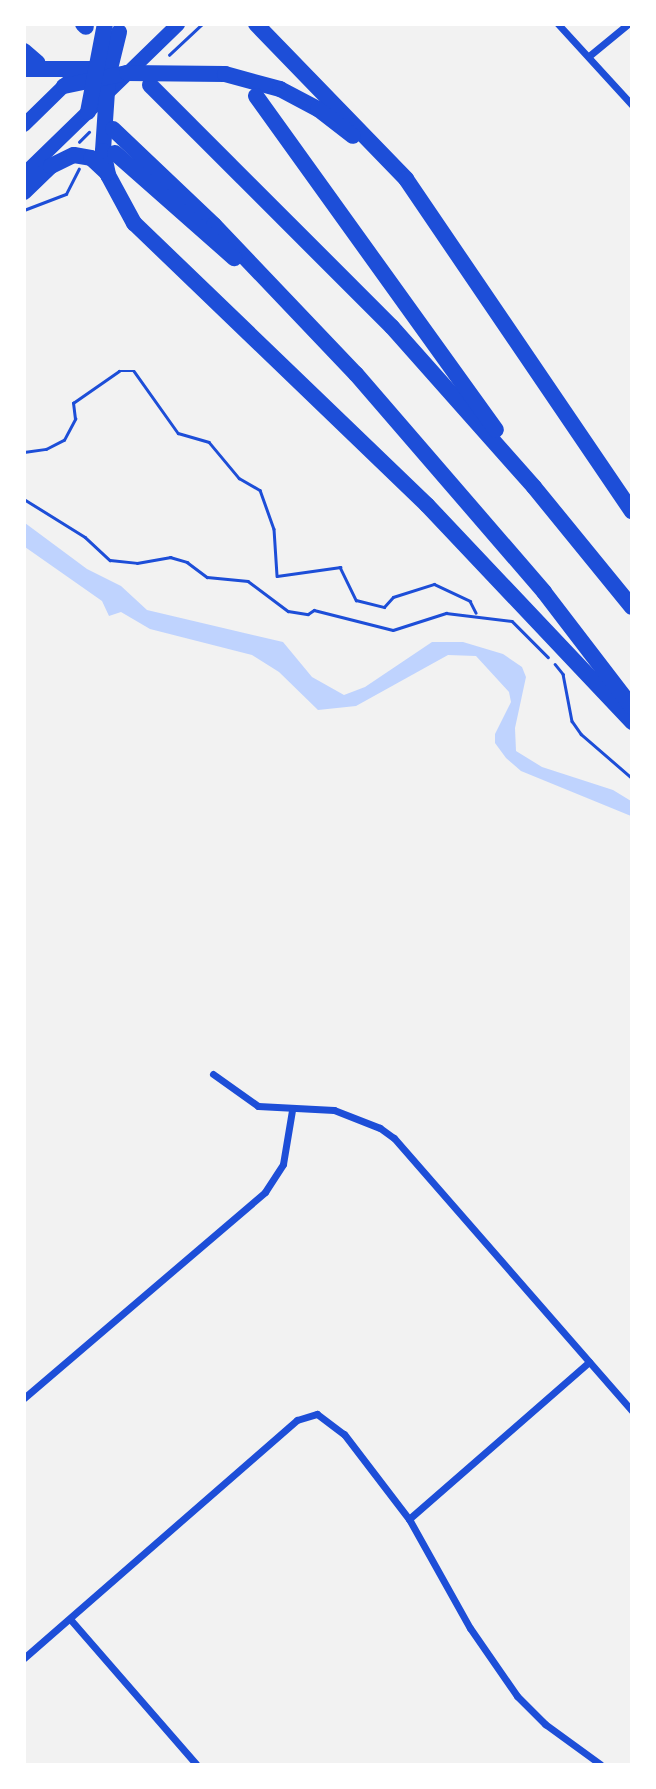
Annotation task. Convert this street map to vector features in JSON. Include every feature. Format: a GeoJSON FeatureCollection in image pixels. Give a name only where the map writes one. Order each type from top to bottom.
{"type":"FeatureCollection","features":[{"type":"Feature","properties":{"kind":"highway"},"geometry":{"type":"LineString","coordinates":[[256,24],[384,153],[444,232],[632,511]]}},
{"type":"Feature","properties":{"kind":"highway"},"geometry":{"type":"LineString","coordinates":[[117,27],[104,46],[103,73],[109,163],[141,231],[445,524],[632,722]]}},
{"type":"Feature","properties":{"kind":"highway"},"geometry":{"type":"LineString","coordinates":[[89,112],[117,27]]}},
{"type":"Feature","properties":{"kind":"highway"},"geometry":{"type":"LineString","coordinates":[[24,51],[31,66],[103,73]]}},
{"type":"Feature","properties":{"kind":"highway"},"geometry":{"type":"LineString","coordinates":[[64,86],[103,73],[133,68],[243,77],[318,109],[355,138],[444,232]]}},
{"type":"Feature","properties":{"kind":"highway"},"geometry":{"type":"LineString","coordinates":[[150,85],[329,259],[534,487],[632,607]]}},
{"type":"Feature","properties":{"kind":"highway"},"geometry":{"type":"LineString","coordinates":[[256,96],[534,487]]}},
{"type":"Feature","properties":{"kind":"highway"},"geometry":{"type":"LineString","coordinates":[[113,129],[214,225],[356,374],[544,592],[632,707]]}},
{"type":"Feature","properties":{"kind":"highway"},"geometry":{"type":"LineString","coordinates":[[24,192],[58,161],[78,149],[91,158],[109,163],[356,374]]}},
{"type":"Feature","properties":{"kind":"main road"},"geometry":{"type":"LineString","coordinates":[[24,174],[178,24]]}},
{"type":"Feature","properties":{"kind":"main road"},"geometry":{"type":"LineString","coordinates":[[24,125],[104,46]]}},
{"type":"Feature","properties":{"kind":"street"},"geometry":{"type":"LineString","coordinates":[[558,24],[632,105]]}},
{"type":"Feature","properties":{"kind":"street"},"geometry":{"type":"LineString","coordinates":[[589,57],[628,24]]}},
{"type":"Feature","properties":{"kind":"street"},"geometry":{"type":"LineString","coordinates":[[212,1074],[245,1100],[272,1110],[334,1110],[380,1128],[394,1138],[632,1411]]}},
{"type":"Feature","properties":{"kind":"street"},"geometry":{"type":"LineString","coordinates":[[24,1398],[265,1192],[283,1164],[292,1110]]}},
{"type":"Feature","properties":{"kind":"street"},"geometry":{"type":"LineString","coordinates":[[409,1519],[589,1362]]}},
{"type":"Feature","properties":{"kind":"street"},"geometry":{"type":"LineString","coordinates":[[24,1658],[297,1420],[317,1415],[344,1434],[409,1519],[470,1628],[517,1696],[545,1724],[600,1765]]}},
{"type":"Feature","properties":{"kind":"street"},"geometry":{"type":"LineString","coordinates":[[70,1619],[196,1765]]}},
{"type":"Feature","properties":{"kind":"path"},"geometry":{"type":"LineString","coordinates":[[169,55],[202,24]]}},
{"type":"Feature","properties":{"kind":"path"},"geometry":{"type":"LineString","coordinates":[[24,209],[72,189],[79,174],[78,149],[94,128]]}},
{"type":"Feature","properties":{"kind":"path"},"geometry":{"type":"LineString","coordinates":[[24,452],[46,449],[64,440],[75,419],[74,402],[119,371],[134,371],[178,433],[209,442],[239,478],[260,490],[274,529],[277,576],[340,567],[356,600],[384,607],[393,597],[434,584],[470,601],[476,613]]}},
{"type":"Feature","properties":{"kind":"path"},"geometry":{"type":"LineString","coordinates":[[24,499],[85,537],[110,560],[137,563],[170,557],[187,562],[206,577],[248,581],[288,611],[307,614],[314,610],[393,630],[446,613],[476,613],[512,621],[563,674],[572,721],[581,734],[632,778]]}},
{"type":"Feature","properties":{"kind":"water"},"geometry":{"type":"Polygon","coordinates":[[[25,523],[87,569],[121,586],[147,610],[283,642],[312,677],[344,695],[365,687],[432,642],[463,642],[503,654],[522,667],[526,677],[515,728],[516,751],[542,767],[613,790],[631,801],[631,816],[521,771],[506,758],[495,743],[495,734],[511,702],[509,692],[476,656],[448,655],[356,706],[318,710],[279,672],[252,655],[150,629],[121,612],[109,616],[102,601],[25,547],[25,523]]]}}]}
